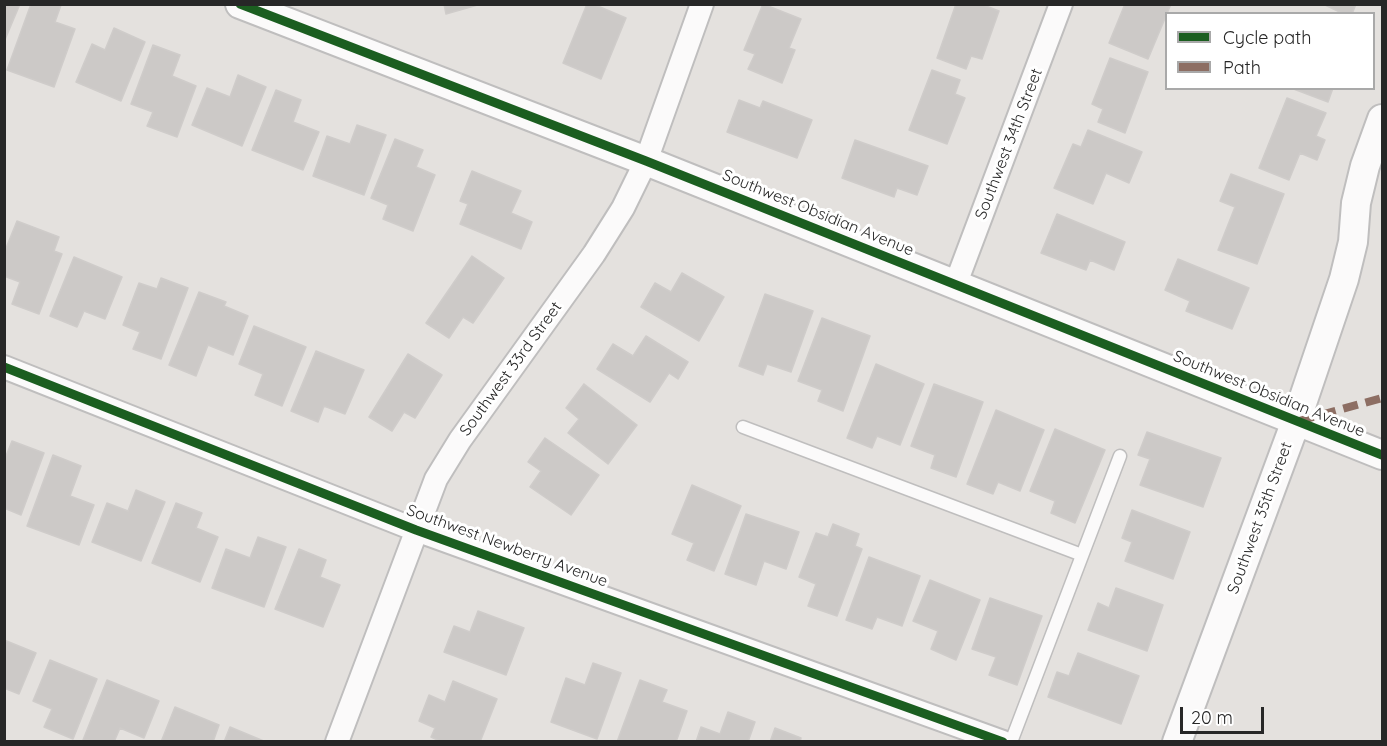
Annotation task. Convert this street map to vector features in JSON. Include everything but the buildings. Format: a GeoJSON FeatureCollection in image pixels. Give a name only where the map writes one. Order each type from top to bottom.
{"type":"FeatureCollection","features":[{"type":"Feature","properties":{"kind":"street","name":"Southwest Obsidian Avenue"},"geometry":{"type":"LineString","coordinates":[[240,4],[956,283],[1383,455]]}},
{"type":"Feature","properties":{"kind":"street","name":"Southwest 33rd Street"},"geometry":{"type":"LineString","coordinates":[[337,741],[436,480],[460,440],[594,255],[623,208],[646,161],[702,4]]}},
{"type":"Feature","properties":{"kind":"street","name":"Southwest 34th Street"},"geometry":{"type":"LineString","coordinates":[[956,283],[1061,4]]}},
{"type":"Feature","properties":{"kind":"street","name":"Southwest 35th Street"},"geometry":{"type":"LineString","coordinates":[[1177,741],[1296,421],[1344,279],[1353,242],[1356,203],[1365,166],[1383,119]]}},
{"type":"Feature","properties":{"kind":"street","name":"Southwest Newberry Avenue"},"geometry":{"type":"LineString","coordinates":[[4,367],[416,530],[1003,741]]}},
{"type":"Feature","properties":{"kind":"lane"},"geometry":{"type":"LineString","coordinates":[[743,427],[1082,555]]}},
{"type":"Feature","properties":{"kind":"lane"},"geometry":{"type":"LineString","coordinates":[[1011,741],[1120,456]]}},
{"type":"Feature","properties":{"kind":"marked path"},"geometry":{"type":"LineString","coordinates":[[1299,421],[1382,398]]}},
{"type":"Feature","properties":{"kind":"cycle path"},"geometry":{"type":"LineString","coordinates":[[240,4],[646,161],[1382,455]]}},
{"type":"Feature","properties":{"kind":"cycle path"},"geometry":{"type":"LineString","coordinates":[[4,367],[416,530],[1003,742]]}}]}
